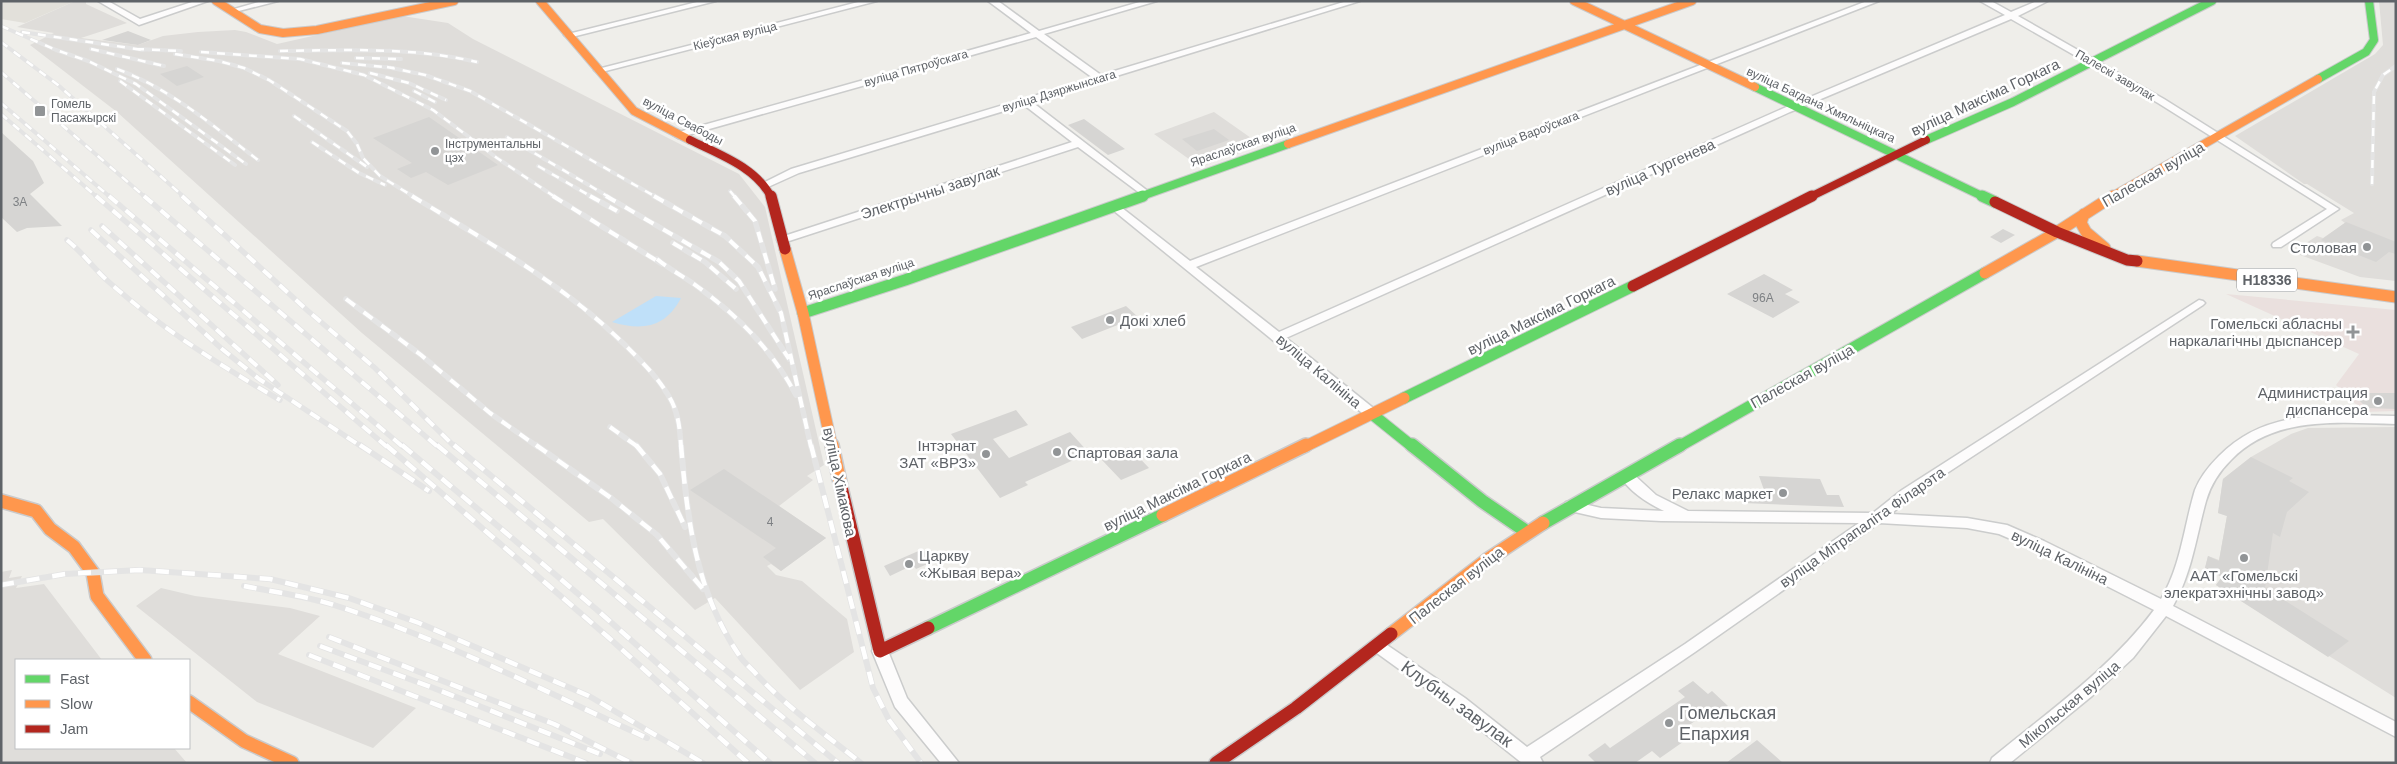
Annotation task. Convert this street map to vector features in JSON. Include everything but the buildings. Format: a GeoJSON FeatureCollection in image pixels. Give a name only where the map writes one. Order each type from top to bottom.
{"type":"FeatureCollection","features":[{"type":"Feature","properties":{"kind":"street"},"geometry":{"type":"LineString","coordinates":[[102,1],[138,22],[204,1]]}},
{"type":"Feature","properties":{"kind":"street"},"geometry":{"type":"LineString","coordinates":[[216,1],[260,29],[270,32],[317,30],[454,1]]}},
{"type":"Feature","properties":{"kind":"street"},"geometry":{"type":"LineString","coordinates":[[231,11],[274,1]]}},
{"type":"Feature","properties":{"kind":"street","name":"вуліца Свабоды"},"geometry":{"type":"LineString","coordinates":[[540,1],[634,110],[678,135],[740,166],[764,185]]}},
{"type":"Feature","properties":{"kind":"street"},"geometry":{"type":"LineString","coordinates":[[568,35],[712,1]]}},
{"type":"Feature","properties":{"kind":"street","name":"Кіеўская вуліца"},"geometry":{"type":"LineString","coordinates":[[598,70],[872,1]]}},
{"type":"Feature","properties":{"kind":"street"},"geometry":{"type":"LineString","coordinates":[[992,1],[1099,78]]}},
{"type":"Feature","properties":{"kind":"street","name":"вуліца Пятроўскага"},"geometry":{"type":"LineString","coordinates":[[678,135],[1153,1]]}},
{"type":"Feature","properties":{"kind":"street","name":"вуліца Дзяржынскага"},"geometry":{"type":"LineString","coordinates":[[764,185],[795,171],[1356,1]]}},
{"type":"Feature","properties":{"kind":"street","name":"вуліца Багдана Хмяльніцкага"},"geometry":{"type":"LineString","coordinates":[[1574,1],[2057,232]]}},
{"type":"Feature","properties":{"kind":"street","name":"Яраслаўская вуліца"},"geometry":{"type":"LineString","coordinates":[[803,313],[905,280],[1692,1]]}},
{"type":"Feature","properties":{"kind":"street","name":"вуліца Вароўскага"},"geometry":{"type":"LineString","coordinates":[[1188,266],[1875,1]]}},
{"type":"Feature","properties":{"kind":"street","name":"Палескі завулак"},"geometry":{"type":"LineString","coordinates":[[1984,1],[2093,62],[2218,136]]}},
{"type":"Feature","properties":{"kind":"street","name":"вуліца Тургенева"},"geometry":{"type":"LineString","coordinates":[[1278,337],[1794,107],[2044,1]]}},
{"type":"Feature","properties":{"kind":"street","name":"вуліца Максіма Горкага"},"geometry":{"type":"LineString","coordinates":[[880,650],[1372,414],[1896,155],[2013,102],[2212,1]]}},
{"type":"Feature","properties":{"kind":"street","name":"Палеская вуліца"},"geometry":{"type":"LineString","coordinates":[[1219,760],[1274,726],[1379,646],[1477,567],[1527,532],[2057,232],[2122,190],[2333,73],[2370,49],[2374,40],[2370,1]]}},
{"type":"Feature","properties":{"kind":"street"},"geometry":{"type":"LineString","coordinates":[[1026,102],[1145,194]]}},
{"type":"Feature","properties":{"kind":"street"},"geometry":{"type":"LineString","coordinates":[[2218,136],[2334,209],[2277,245]]}},
{"type":"Feature","properties":{"kind":"street","name":"Электрычны завулак"},"geometry":{"type":"LineString","coordinates":[[782,240],[1079,144]]}},
{"type":"Feature","properties":{"kind":"street","name":"вуліца Хімакова"},"geometry":{"type":"LineString","coordinates":[[764,185],[773,199],[782,240],[803,313],[860,573],[880,650],[901,702],[951,763]]}},
{"type":"Feature","properties":{"kind":"street","name":"вуліца Калініна"},"geometry":{"type":"LineString","coordinates":[[1113,206],[1482,501],[1527,532]]}},
{"type":"Feature","properties":{"kind":"street"},"geometry":{"type":"LineString","coordinates":[[2084,214],[2082,223],[2086,232],[2111,254]]}},
{"type":"Feature","properties":{"kind":"street","name":"Н18336"},"geometry":{"type":"LineString","coordinates":[[2057,232],[2127,260],[2396,297]]}},
{"type":"Feature","properties":{"kind":"street","name":"вуліца Мітрапаліта Філарэта"},"geometry":{"type":"LineString","coordinates":[[1531,760],[1876,518],[1907,493],[2199,303]]}},
{"type":"Feature","properties":{"kind":"street","name":"Мікольская вуліца"},"geometry":{"type":"LineString","coordinates":[[1998,763],[2077,700],[2123,659],[2164,608],[2181,575],[2204,486],[2231,449],[2254,434],[2286,422],[2315,419],[2396,420]]}},
{"type":"Feature","properties":{"kind":"street","name":"вуліца Калініна"},"geometry":{"type":"LineString","coordinates":[[1626,475],[1641,493],[1662,506],[1689,515]]}},
{"type":"Feature","properties":{"kind":"street"},"geometry":{"type":"LineString","coordinates":[[1624,512],[1639,505],[1641,493]]}},
{"type":"Feature","properties":{"kind":"street"},"geometry":{"type":"LineString","coordinates":[[1,501],[36,511],[50,528],[74,547],[93,573],[97,596],[144,659]]}},
{"type":"Feature","properties":{"kind":"street","name":"вуліца Калініна"},"geometry":{"type":"LineString","coordinates":[[1572,506],[1601,512],[1624,512],[1661,516],[1876,518],[1967,523],[2002,529],[2039,545],[2164,608],[2396,730]]}},
{"type":"Feature","properties":{"kind":"street","name":"Клубны завулак"},"geometry":{"type":"LineString","coordinates":[[1379,646],[1459,703],[1531,760]]}},
{"type":"Feature","properties":{"kind":"street"},"geometry":{"type":"LineString","coordinates":[[190,703],[244,741],[284,762]]}},
{"type":"Feature","properties":{"kind":"shaded area"},"geometry":{"type":"Polygon","coordinates":[[[1,1],[75,1],[25,23],[1,19],[1,1]]]}},
{"type":"Feature","properties":{"kind":"shaded area"},"geometry":{"type":"Polygon","coordinates":[[[75,1],[86,1],[86,4],[127,23],[81,38],[138,45],[163,36],[235,30],[246,32],[277,44],[402,16],[448,23],[473,39],[739,174],[765,207],[824,465],[807,476],[813,480],[779,506],[826,538],[781,571],[771,564],[767,566],[776,575],[802,581],[847,619],[854,652],[800,690],[715,598],[695,610],[603,519],[589,522],[362,333],[117,112],[30,45],[54,33],[17,27],[75,1]]]}},
{"type":"Feature","properties":{"kind":"shaded area"},"geometry":{"type":"Polygon","coordinates":[[[2379,1],[2396,1],[2396,281],[2360,277],[2292,252],[2317,236],[2323,238],[2345,223],[2341,220],[2354,213],[2307,184],[2304,184],[2235,136],[2375,54],[2383,45],[2379,1]]]}},
{"type":"Feature","properties":{"kind":"shaded area"},"geometry":{"type":"Polygon","coordinates":[[[1214,112],[1261,145],[1200,167],[1154,134],[1214,112]]]}},
{"type":"Feature","properties":{"kind":"shaded area","name":"Гомельскі абласны наркалагічны дыспансер"},"geometry":{"type":"Polygon","coordinates":[[[2226,294],[2396,310],[2396,411],[2364,412],[2336,385],[2359,354],[2226,294]]]}},
{"type":"Feature","properties":{"kind":"shaded area"},"geometry":{"type":"Polygon","coordinates":[[[2396,427],[2396,698],[2216,585],[2222,577],[2205,568],[2208,556],[2219,560],[2227,516],[2218,513],[2223,479],[2251,457],[2291,434],[2308,428],[2396,427]]]}},
{"type":"Feature","properties":{"kind":"shaded area"},"geometry":{"type":"Polygon","coordinates":[[[12,570],[9,578],[22,576],[16,588],[44,584],[101,659],[15,659],[15,749],[175,749],[187,763],[1,763],[1,572],[12,570]]]}},
{"type":"Feature","properties":{"kind":"shaded area"},"geometry":{"type":"Polygon","coordinates":[[[161,588],[195,596],[290,608],[320,616],[278,654],[416,708],[373,748],[257,702],[136,606],[161,588]]]}},
{"type":"Feature","properties":{"kind":"water"},"geometry":{"type":"Polygon","coordinates":[[[656,296],[681,298],[668,316],[652,325],[633,326],[612,322],[656,296]]]}},
{"type":"Feature","properties":{"kind":"railway"},"geometry":{"type":"LineString","coordinates":[[1,26],[56,50],[88,61],[136,84],[246,164]]}},
{"type":"Feature","properties":{"kind":"railway"},"geometry":{"type":"LineString","coordinates":[[22,32],[136,49]]}},
{"type":"Feature","properties":{"kind":"railway"},"geometry":{"type":"LineString","coordinates":[[1,42],[58,85],[184,197]]}},
{"type":"Feature","properties":{"kind":"railway"},"geometry":{"type":"LineString","coordinates":[[91,49],[164,66]]}},
{"type":"Feature","properties":{"kind":"railway"},"geometry":{"type":"LineString","coordinates":[[136,49],[181,51]]}},
{"type":"Feature","properties":{"kind":"railway"},"geometry":{"type":"LineString","coordinates":[[136,49],[143,50]]}},
{"type":"Feature","properties":{"kind":"railway"},"geometry":{"type":"LineString","coordinates":[[280,51],[355,50],[404,52],[453,57],[477,62]]}},
{"type":"Feature","properties":{"kind":"railway"},"geometry":{"type":"LineString","coordinates":[[201,52],[300,59],[364,75],[433,110],[497,158],[555,197]]}},
{"type":"Feature","properties":{"kind":"railway"},"geometry":{"type":"LineString","coordinates":[[175,54],[219,61],[244,68],[269,80],[347,131],[357,144],[363,158],[380,176],[414,197]]}},
{"type":"Feature","properties":{"kind":"railway"},"geometry":{"type":"LineString","coordinates":[[356,58],[401,59]]}},
{"type":"Feature","properties":{"kind":"railway"},"geometry":{"type":"LineString","coordinates":[[342,63],[390,68]]}},
{"type":"Feature","properties":{"kind":"railway"},"geometry":{"type":"LineString","coordinates":[[2372,184],[2374,92],[2383,75],[2396,66]]}},
{"type":"Feature","properties":{"kind":"railway"},"geometry":{"type":"LineString","coordinates":[[390,68],[394,68]]}},
{"type":"Feature","properties":{"kind":"railway"},"geometry":{"type":"LineString","coordinates":[[390,68],[425,75],[470,91],[656,197]]}},
{"type":"Feature","properties":{"kind":"railway"},"geometry":{"type":"LineString","coordinates":[[117,69],[137,77],[191,109],[258,160]]}},
{"type":"Feature","properties":{"kind":"railway"},"geometry":{"type":"LineString","coordinates":[[1,72],[145,197]]}},
{"type":"Feature","properties":{"kind":"railway"},"geometry":{"type":"LineString","coordinates":[[370,73],[409,83],[446,100]]}},
{"type":"Feature","properties":{"kind":"railway"},"geometry":{"type":"LineString","coordinates":[[120,81],[235,165]]}},
{"type":"Feature","properties":{"kind":"railway"},"geometry":{"type":"LineString","coordinates":[[414,91],[435,102]]}},
{"type":"Feature","properties":{"kind":"railway"},"geometry":{"type":"LineString","coordinates":[[1,103],[110,197]]}},
{"type":"Feature","properties":{"kind":"railway"},"geometry":{"type":"LineString","coordinates":[[1,114],[97,197]]}},
{"type":"Feature","properties":{"kind":"railway"},"geometry":{"type":"LineString","coordinates":[[294,116],[367,167]]}},
{"type":"Feature","properties":{"kind":"railway"},"geometry":{"type":"LineString","coordinates":[[507,137],[609,197]]}},
{"type":"Feature","properties":{"kind":"railway"},"geometry":{"type":"LineString","coordinates":[[312,142],[359,173],[385,185]]}},
{"type":"Feature","properties":{"kind":"railway"},"geometry":{"type":"LineString","coordinates":[[538,166],[592,197]]}},
{"type":"Feature","properties":{"kind":"railway"},"geometry":{"type":"LineString","coordinates":[[730,191],[735,197]]}},
{"type":"Feature","properties":{"kind":"railway"},"geometry":{"type":"LineString","coordinates":[[96,196],[387,447]]}},
{"type":"Feature","properties":{"kind":"railway"},"geometry":{"type":"LineString","coordinates":[[109,196],[403,447]]}},
{"type":"Feature","properties":{"kind":"railway"},"geometry":{"type":"LineString","coordinates":[[144,196],[438,447]]}},
{"type":"Feature","properties":{"kind":"railway"},"geometry":{"type":"LineString","coordinates":[[182,196],[308,311],[375,368],[455,447]]}},
{"type":"Feature","properties":{"kind":"railway"},"geometry":{"type":"LineString","coordinates":[[412,196],[549,282],[575,301],[624,344],[656,378],[672,402],[678,419],[681,447]]}},
{"type":"Feature","properties":{"kind":"railway"},"geometry":{"type":"LineString","coordinates":[[553,196],[662,264]]}},
{"type":"Feature","properties":{"kind":"railway"},"geometry":{"type":"LineString","coordinates":[[590,196],[617,211]]}},
{"type":"Feature","properties":{"kind":"railway"},"geometry":{"type":"LineString","coordinates":[[606,196],[719,262],[739,281],[789,359]]}},
{"type":"Feature","properties":{"kind":"railway"},"geometry":{"type":"LineString","coordinates":[[654,196],[725,236],[758,267],[781,313],[811,447]]}},
{"type":"Feature","properties":{"kind":"railway"},"geometry":{"type":"LineString","coordinates":[[734,196],[755,221],[775,289]]}},
{"type":"Feature","properties":{"kind":"railway"},"geometry":{"type":"LineString","coordinates":[[102,226],[278,385]]}},
{"type":"Feature","properties":{"kind":"railway"},"geometry":{"type":"LineString","coordinates":[[91,230],[222,349],[259,379],[362,447]]}},
{"type":"Feature","properties":{"kind":"railway"},"geometry":{"type":"LineString","coordinates":[[67,240],[99,273],[150,316],[214,360],[280,400]]}},
{"type":"Feature","properties":{"kind":"railway"},"geometry":{"type":"LineString","coordinates":[[673,243],[705,262],[736,289]]}},
{"type":"Feature","properties":{"kind":"railway"},"geometry":{"type":"LineString","coordinates":[[657,259],[713,298],[741,322],[776,363],[796,395]]}},
{"type":"Feature","properties":{"kind":"railway"},"geometry":{"type":"LineString","coordinates":[[346,299],[421,355],[490,413],[538,447]]}},
{"type":"Feature","properties":{"kind":"railway"},"geometry":{"type":"LineString","coordinates":[[610,427],[637,446]]}},
{"type":"Feature","properties":{"kind":"railway"},"geometry":{"type":"LineString","coordinates":[[360,445],[429,491]]}},
{"type":"Feature","properties":{"kind":"railway"},"geometry":{"type":"LineString","coordinates":[[386,445],[608,637],[748,763]]}},
{"type":"Feature","properties":{"kind":"railway"},"geometry":{"type":"LineString","coordinates":[[402,445],[596,609],[770,763]]}},
{"type":"Feature","properties":{"kind":"railway"},"geometry":{"type":"LineString","coordinates":[[437,445],[815,763]]}},
{"type":"Feature","properties":{"kind":"railway"},"geometry":{"type":"LineString","coordinates":[[454,445],[838,763]]}},
{"type":"Feature","properties":{"kind":"railway"},"geometry":{"type":"LineString","coordinates":[[536,445],[611,498],[657,535],[703,589]]}},
{"type":"Feature","properties":{"kind":"railway"},"geometry":{"type":"LineString","coordinates":[[681,445],[687,500],[696,554],[703,580],[724,631],[743,660],[781,699],[861,763]]}},
{"type":"Feature","properties":{"kind":"railway"},"geometry":{"type":"LineString","coordinates":[[811,445],[873,688],[889,720],[921,763]]}},
{"type":"Feature","properties":{"kind":"railway"},"geometry":{"type":"LineString","coordinates":[[637,446],[660,474],[685,527]]}},
{"type":"Feature","properties":{"kind":"railway"},"geometry":{"type":"LineString","coordinates":[[1,585],[65,574],[140,570],[270,579],[349,598],[419,623],[589,696],[703,763]]}},
{"type":"Feature","properties":{"kind":"railway"},"geometry":{"type":"LineString","coordinates":[[244,586],[290,594],[337,606],[416,634],[494,667],[647,738]]}},
{"type":"Feature","properties":{"kind":"railway"},"geometry":{"type":"LineString","coordinates":[[329,637],[554,724],[631,763]]}},
{"type":"Feature","properties":{"kind":"railway"},"geometry":{"type":"LineString","coordinates":[[320,646],[431,687],[600,754]]}},
{"type":"Feature","properties":{"kind":"railway"},"geometry":{"type":"LineString","coordinates":[[309,655],[586,763]]}},
{"type":"Feature","properties":{"kind":"traffic: fast"},"geometry":{"type":"LineString","coordinates":[[1926,140],[2013,102],[2212,1]]}},
{"type":"Feature","properties":{"kind":"traffic: fast"},"geometry":{"type":"LineString","coordinates":[[2318,79],[2366,52],[2374,40],[2369,1]]}},
{"type":"Feature","properties":{"kind":"traffic: fast"},"geometry":{"type":"LineString","coordinates":[[1755,87],[1995,202]]}},
{"type":"Feature","properties":{"kind":"traffic: fast"},"geometry":{"type":"LineString","coordinates":[[803,313],[905,280],[1288,144]]}},
{"type":"Feature","properties":{"kind":"traffic: fast"},"geometry":{"type":"LineString","coordinates":[[1543,523],[1985,273]]}},
{"type":"Feature","properties":{"kind":"traffic: fast"},"geometry":{"type":"LineString","coordinates":[[1404,398],[1633,286]]}},
{"type":"Feature","properties":{"kind":"traffic: fast"},"geometry":{"type":"LineString","coordinates":[[1372,414],[1482,501],[1527,532]]}},
{"type":"Feature","properties":{"kind":"traffic: fast"},"geometry":{"type":"LineString","coordinates":[[928,628],[1163,515]]}},
{"type":"Feature","properties":{"kind":"traffic: slow"},"geometry":{"type":"LineString","coordinates":[[216,1],[260,29],[283,33],[317,30],[454,1]]}},
{"type":"Feature","properties":{"kind":"traffic: slow"},"geometry":{"type":"LineString","coordinates":[[540,1],[634,111],[690,140]]}},
{"type":"Feature","properties":{"kind":"traffic: slow"},"geometry":{"type":"LineString","coordinates":[[1574,1],[1755,87]]}},
{"type":"Feature","properties":{"kind":"traffic: slow"},"geometry":{"type":"LineString","coordinates":[[1288,144],[1692,1]]}},
{"type":"Feature","properties":{"kind":"traffic: slow"},"geometry":{"type":"LineString","coordinates":[[2057,232],[2122,190],[2318,79]]}},
{"type":"Feature","properties":{"kind":"traffic: slow"},"geometry":{"type":"LineString","coordinates":[[2084,214],[2081,223],[2086,232],[2105,248]]}},
{"type":"Feature","properties":{"kind":"traffic: slow"},"geometry":{"type":"LineString","coordinates":[[1985,273],[2057,232]]}},
{"type":"Feature","properties":{"kind":"traffic: slow"},"geometry":{"type":"LineString","coordinates":[[785,249],[803,313],[841,487]]}},
{"type":"Feature","properties":{"kind":"traffic: slow"},"geometry":{"type":"LineString","coordinates":[[2137,261],[2396,297]]}},
{"type":"Feature","properties":{"kind":"traffic: slow"},"geometry":{"type":"LineString","coordinates":[[1163,515],[1404,398]]}},
{"type":"Feature","properties":{"kind":"traffic: slow"},"geometry":{"type":"LineString","coordinates":[[1,501],[36,511],[50,529],[74,547],[93,573],[97,596],[144,659]]}},
{"type":"Feature","properties":{"kind":"traffic: slow"},"geometry":{"type":"LineString","coordinates":[[1391,634],[1487,560],[1543,523]]}},
{"type":"Feature","properties":{"kind":"traffic: slow"},"geometry":{"type":"LineString","coordinates":[[190,703],[244,741],[292,763]]}},
{"type":"Feature","properties":{"kind":"traffic: jam"},"geometry":{"type":"LineString","coordinates":[[690,140],[737,164],[749,172],[768,190],[775,206],[785,249]]}},
{"type":"Feature","properties":{"kind":"traffic: jam"},"geometry":{"type":"LineString","coordinates":[[1633,286],[1926,140]]}},
{"type":"Feature","properties":{"kind":"traffic: jam"},"geometry":{"type":"LineString","coordinates":[[1995,202],[2057,232],[2127,260],[2137,261]]}},
{"type":"Feature","properties":{"kind":"traffic: jam"},"geometry":{"type":"LineString","coordinates":[[841,487],[880,651],[928,628]]}},
{"type":"Feature","properties":{"kind":"traffic: jam"},"geometry":{"type":"LineString","coordinates":[[1216,763],[1296,708],[1391,634]]}},
{"type":"Feature","properties":{"kind":"place","name":"Гомель Пасажырскі"},"geometry":{"type":"Point","coordinates":[40,111]}},
{"type":"Feature","properties":{"kind":"place","name":"Інструментальны цэх"},"geometry":{"type":"Point","coordinates":[435,151]}},
{"type":"Feature","properties":{"kind":"place","name":"Столовая"},"geometry":{"type":"Point","coordinates":[2367,247]}},
{"type":"Feature","properties":{"kind":"place","name":"Докі хлеб"},"geometry":{"type":"Point","coordinates":[1110,320]}},
{"type":"Feature","properties":{"kind":"place","name":"Гомельскі абласны наркалагічны дыспансер"},"geometry":{"type":"Point","coordinates":[2353,332]}},
{"type":"Feature","properties":{"kind":"place","name":"Администрация диспансера"},"geometry":{"type":"Point","coordinates":[2378,401]}},
{"type":"Feature","properties":{"kind":"place","name":"Спартовая зала"},"geometry":{"type":"Point","coordinates":[1057,452]}},
{"type":"Feature","properties":{"kind":"place","name":"Інтэрнат ЗАТ «ВРЗ»"},"geometry":{"type":"Point","coordinates":[986,454]}},
{"type":"Feature","properties":{"kind":"place","name":"Релакс маркет"},"geometry":{"type":"Point","coordinates":[1783,493]}},
{"type":"Feature","properties":{"kind":"place","name":"ААТ «Гомельскі элекратэхнічны завод»"},"geometry":{"type":"Point","coordinates":[2244,558]}},
{"type":"Feature","properties":{"kind":"place","name":"Царкву «Жывая вера»"},"geometry":{"type":"Point","coordinates":[909,564]}},
{"type":"Feature","properties":{"kind":"place","name":"Гомельская Епархия"},"geometry":{"type":"Point","coordinates":[1669,723]}}]}
